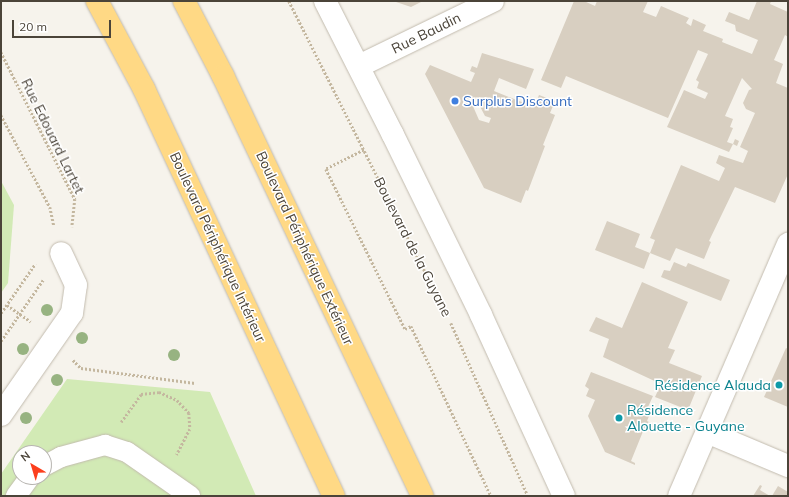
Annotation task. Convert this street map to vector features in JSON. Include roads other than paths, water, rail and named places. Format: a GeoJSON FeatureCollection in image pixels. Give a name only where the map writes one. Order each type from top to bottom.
{"type":"FeatureCollection","features":[{"type":"Feature","properties":{"kind":"highway","name":"Boulevard Périphérique Intérieur"},"geometry":{"type":"LineString","coordinates":[[97,1],[144,89],[334,496]]}},
{"type":"Feature","properties":{"kind":"highway","name":"Boulevard Périphérique Extérieur"},"geometry":{"type":"LineString","coordinates":[[184,1],[223,76],[422,496]]}},
{"type":"Feature","properties":{"kind":"street"},"geometry":{"type":"LineString","coordinates":[[325,1],[359,66],[481,315],[564,496]]}},
{"type":"Feature","properties":{"kind":"street","name":"Rue Baudin"},"geometry":{"type":"LineString","coordinates":[[359,66],[493,1]]}},
{"type":"Feature","properties":{"kind":"street"},"geometry":{"type":"LineString","coordinates":[[678,496],[788,244]]}},
{"type":"Feature","properties":{"kind":"street"},"geometry":{"type":"LineString","coordinates":[[1,415],[72,313],[76,285],[61,254]]}},
{"type":"Feature","properties":{"kind":"street"},"geometry":{"type":"LineString","coordinates":[[707,432],[788,466]]}},
{"type":"Feature","properties":{"kind":"lane"},"geometry":{"type":"LineString","coordinates":[[52,462],[61,457],[105,445],[127,452],[186,495]]}},
{"type":"Feature","properties":{"kind":"lane"},"geometry":{"type":"LineString","coordinates":[[16,496],[24,485]]}},
{"type":"Feature","properties":{"kind":"place","name":"Surplus Discount"},"geometry":{"type":"Point","coordinates":[455,101]}},
{"type":"Feature","properties":{"kind":"place","name":"Résidence Alauda"},"geometry":{"type":"Point","coordinates":[779,385]}},
{"type":"Feature","properties":{"kind":"place","name":"Résidence Alouette - Guyane"},"geometry":{"type":"Point","coordinates":[619,418]}}]}
